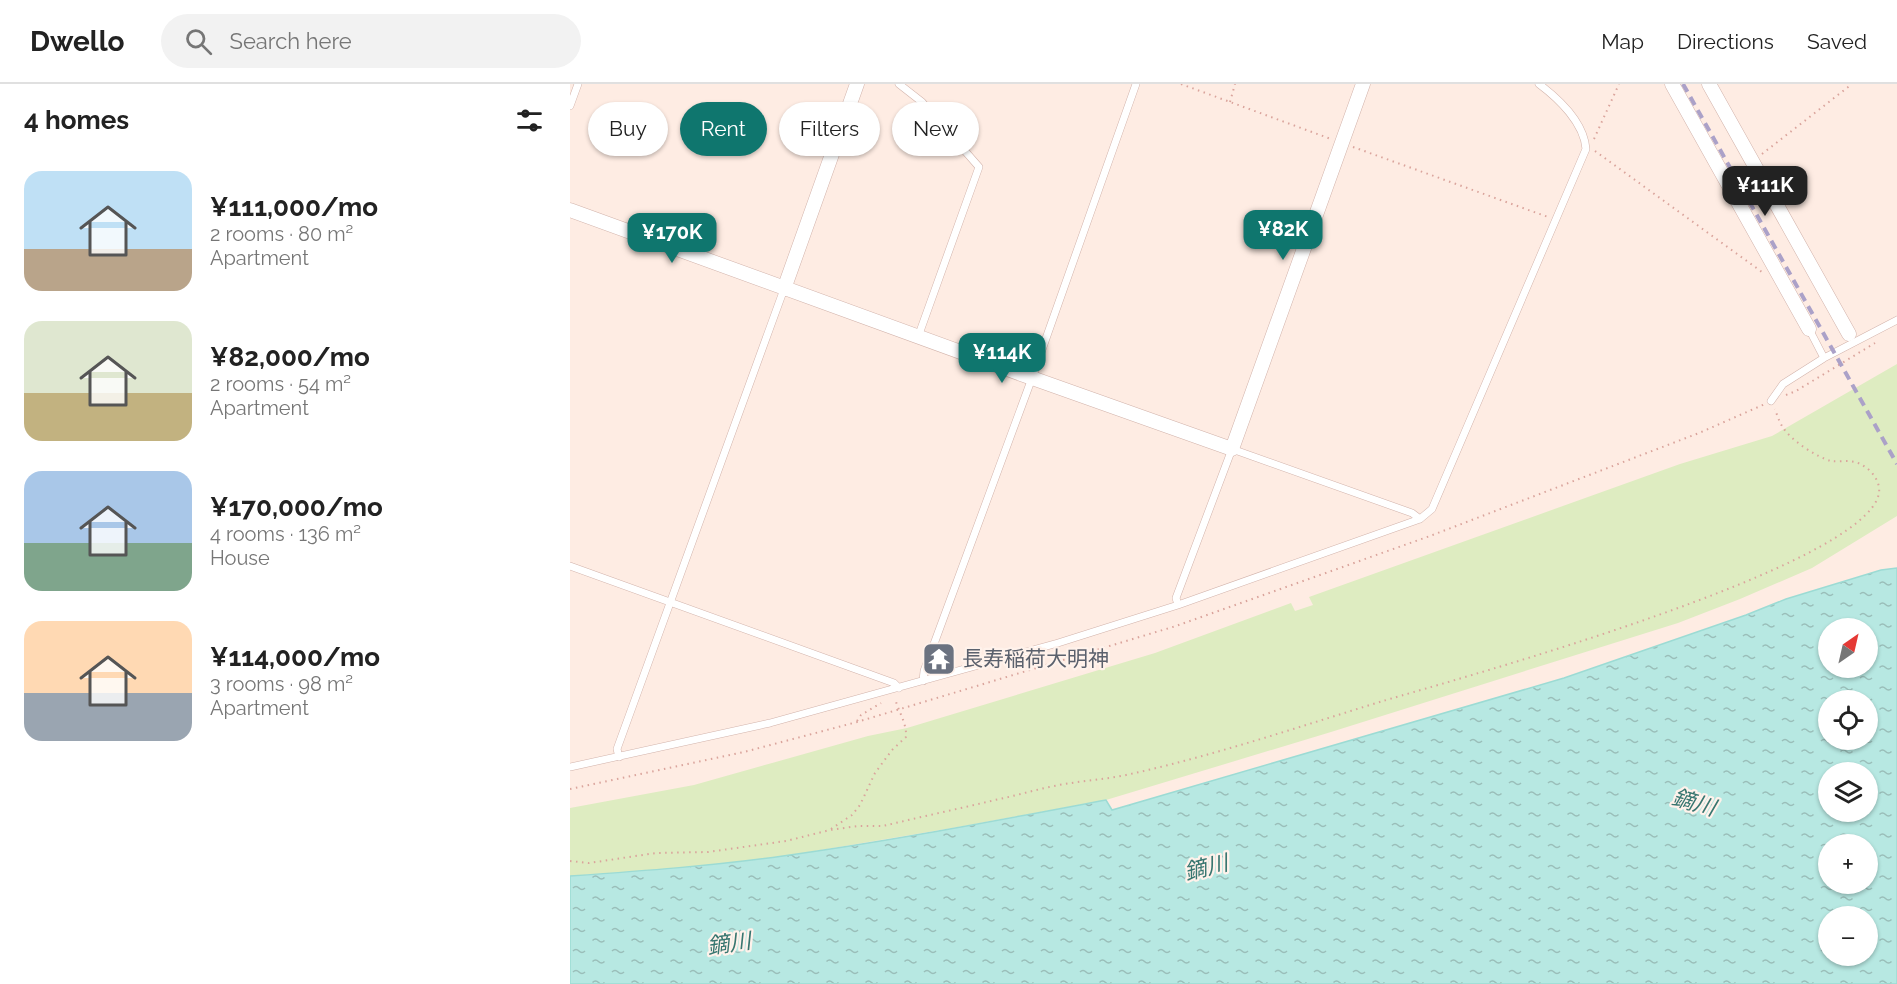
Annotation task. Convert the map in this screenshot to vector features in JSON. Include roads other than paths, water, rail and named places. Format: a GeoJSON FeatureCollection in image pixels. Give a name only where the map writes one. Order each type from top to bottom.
{"type":"FeatureCollection","features":[{"type":"Feature","properties":{"kind":"street"},"geometry":{"type":"LineString","coordinates":[[784,289],[856,84]]}},
{"type":"Feature","properties":{"kind":"street"},"geometry":{"type":"LineString","coordinates":[[570,210],[784,289],[1232,448],[1363,84]]}},
{"type":"Feature","properties":{"kind":"street"},"geometry":{"type":"LineString","coordinates":[[1672,84],[1809,328]]}},
{"type":"Feature","properties":{"kind":"street"},"geometry":{"type":"LineString","coordinates":[[1709,84],[1849,334]]}},
{"type":"Feature","properties":{"kind":"lane"},"geometry":{"type":"LineString","coordinates":[[570,106],[578,84]]}},
{"type":"Feature","properties":{"kind":"lane"},"geometry":{"type":"LineString","coordinates":[[899,84],[922,102],[979,167],[918,337]]}},
{"type":"Feature","properties":{"kind":"lane"},"geometry":{"type":"LineString","coordinates":[[923,681],[924,671],[1032,378],[1136,84]]}},
{"type":"Feature","properties":{"kind":"lane"},"geometry":{"type":"LineString","coordinates":[[570,767],[770,723],[897,692],[923,681],[1058,643],[1178,605],[1420,519],[1432,509],[1586,148],[1585,140],[1568,111],[1556,97],[1539,84]]}},
{"type":"Feature","properties":{"kind":"lane"},"geometry":{"type":"LineString","coordinates":[[619,757],[617,749],[784,289]]}},
{"type":"Feature","properties":{"kind":"lane"},"geometry":{"type":"LineString","coordinates":[[1772,401],[1783,384],[1824,358],[1897,320]]}},
{"type":"Feature","properties":{"kind":"lane"},"geometry":{"type":"LineString","coordinates":[[1809,328],[1824,358]]}},
{"type":"Feature","properties":{"kind":"lane"},"geometry":{"type":"LineString","coordinates":[[1178,605],[1176,598],[1232,448],[1412,513],[1420,519]]}},
{"type":"Feature","properties":{"kind":"lane"},"geometry":{"type":"LineString","coordinates":[[570,566],[894,683],[897,692]]}},
{"type":"Feature","properties":{"kind":"water","name":"鏑川"},"geometry":{"type":"Polygon","coordinates":[[[1897,568],[1897,984],[570,984],[570,876],[783,856],[904,837],[1106,800],[1112,810],[1564,678],[1786,599],[1881,570],[1897,568]]]}},
{"type":"Feature","properties":{"kind":"railway"},"geometry":{"type":"LineString","coordinates":[[1683,84],[1897,464]]}},
{"type":"Feature","properties":{"kind":"place","name":"長寿稲荷大明神"},"geometry":{"type":"Point","coordinates":[939,659]}}]}
